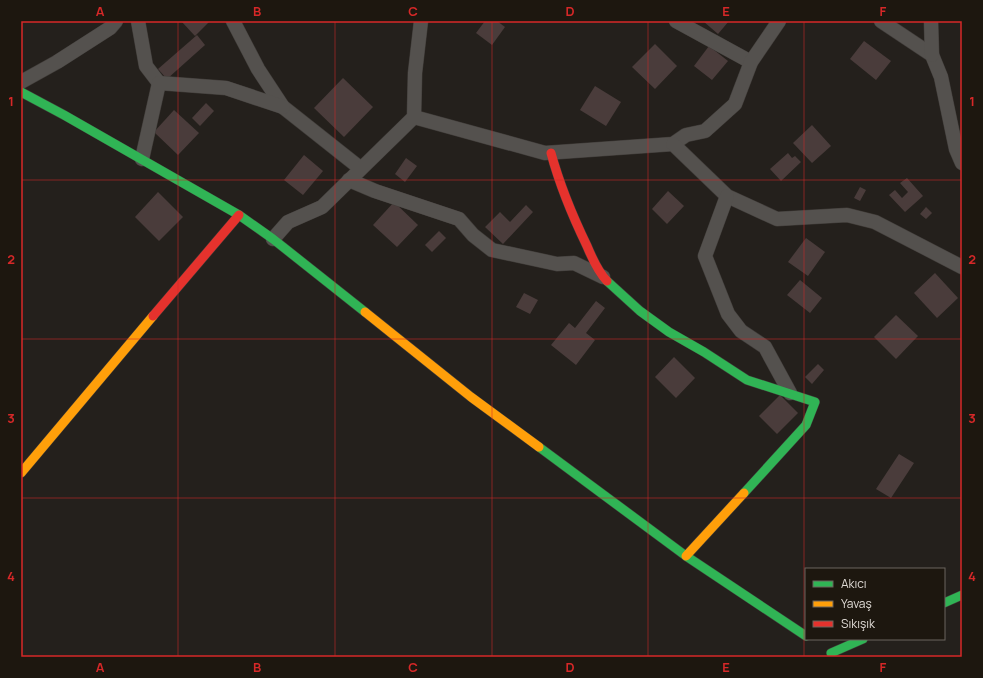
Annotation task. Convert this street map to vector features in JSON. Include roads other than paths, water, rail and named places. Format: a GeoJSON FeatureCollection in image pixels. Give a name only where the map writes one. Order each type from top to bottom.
{"type":"FeatureCollection","features":[{"type":"Feature","properties":{"kind":"street"},"geometry":{"type":"LineString","coordinates":[[21,82],[58,62],[110,28],[116,21]]}},
{"type":"Feature","properties":{"kind":"street"},"geometry":{"type":"LineString","coordinates":[[138,21],[146,66],[159,83],[226,88],[283,107]]}},
{"type":"Feature","properties":{"kind":"street"},"geometry":{"type":"LineString","coordinates":[[233,21],[258,69],[283,107],[360,168]]}},
{"type":"Feature","properties":{"kind":"street"},"geometry":{"type":"LineString","coordinates":[[273,239],[288,222],[322,207],[360,168],[414,117],[414,73],[421,21]]}},
{"type":"Feature","properties":{"kind":"street"},"geometry":{"type":"LineString","coordinates":[[676,21],[751,62]]}},
{"type":"Feature","properties":{"kind":"street"},"geometry":{"type":"LineString","coordinates":[[414,117],[545,153],[673,144],[686,135],[705,131],[735,104],[751,62],[779,21]]}},
{"type":"Feature","properties":{"kind":"street"},"geometry":{"type":"LineString","coordinates":[[881,21],[932,55]]}},
{"type":"Feature","properties":{"kind":"street"},"geometry":{"type":"LineString","coordinates":[[931,21],[932,55],[941,77],[956,149],[962,163]]}},
{"type":"Feature","properties":{"kind":"street"},"geometry":{"type":"LineString","coordinates":[[142,159],[159,83]]}},
{"type":"Feature","properties":{"kind":"street"},"geometry":{"type":"LineString","coordinates":[[21,92],[239,215],[273,239],[471,397],[686,556],[805,635]]}},
{"type":"Feature","properties":{"kind":"street"},"geometry":{"type":"LineString","coordinates":[[673,144],[727,196],[777,219],[847,215],[875,222],[962,268]]}},
{"type":"Feature","properties":{"kind":"street"},"geometry":{"type":"LineString","coordinates":[[551,153],[569,208],[603,277]]}},
{"type":"Feature","properties":{"kind":"street"},"geometry":{"type":"LineString","coordinates":[[349,180],[381,193],[459,219],[473,235],[492,250],[557,264],[574,263],[603,277],[640,311],[669,332],[704,352],[747,380],[815,402],[806,425],[686,556]]}},
{"type":"Feature","properties":{"kind":"street"},"geometry":{"type":"LineString","coordinates":[[727,196],[704,256],[728,314],[741,331],[765,347],[790,393]]}},
{"type":"Feature","properties":{"kind":"street"},"geometry":{"type":"LineString","coordinates":[[21,474],[239,215]]}},
{"type":"Feature","properties":{"kind":"street"},"geometry":{"type":"LineString","coordinates":[[945,603],[962,595]]}},
{"type":"Feature","properties":{"kind":"street"},"geometry":{"type":"LineString","coordinates":[[816,642],[834,655],[861,640]]}}]}
